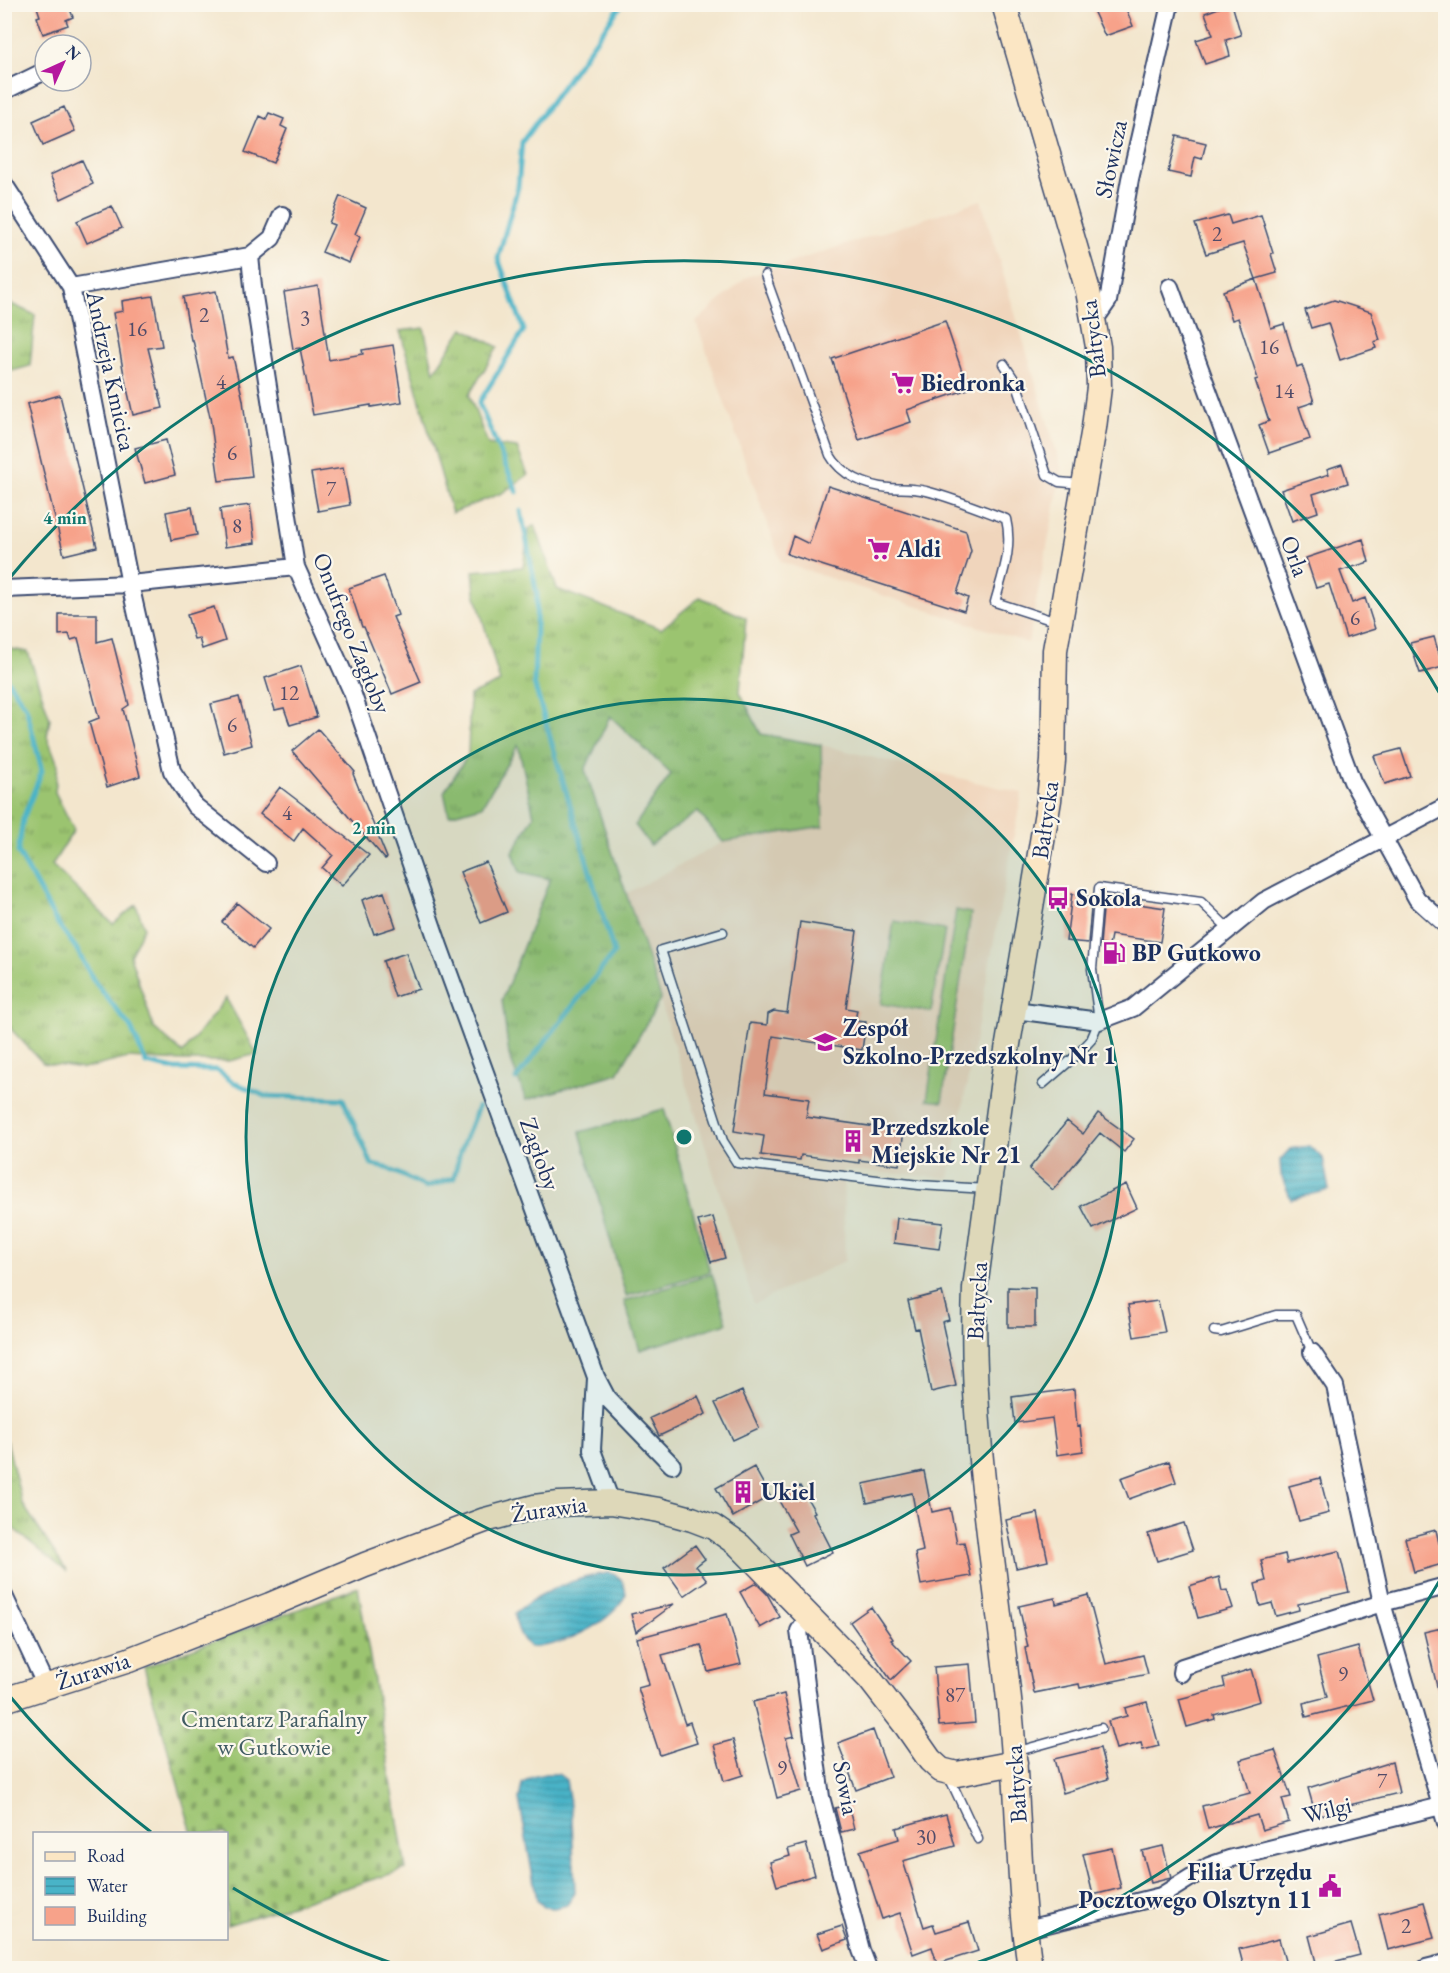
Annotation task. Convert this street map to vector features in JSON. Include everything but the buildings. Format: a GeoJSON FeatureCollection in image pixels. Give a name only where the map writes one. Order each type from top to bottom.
{"type":"FeatureCollection","features":[{"type":"Feature","properties":{"kind":"main road","name":"Bałtycka"},"geometry":{"type":"LineString","coordinates":[[1004,4],[1077,251],[1094,321],[1098,347],[1099,387],[1055,650],[1053,761],[1049,800],[1016,1010],[1007,1050],[975,1288],[977,1405],[996,1607],[1015,1758],[1030,1968]]}},
{"type":"Feature","properties":{"kind":"main road","name":"Żurawia"},"geometry":{"type":"LineString","coordinates":[[4,1700],[129,1660],[365,1565],[485,1520],[534,1507],[611,1502],[676,1514],[713,1527],[739,1545],[869,1678],[930,1760],[947,1773]]}},
{"type":"Feature","properties":{"kind":"main road"},"geometry":{"type":"LineString","coordinates":[[947,1773],[963,1773],[1015,1758]]}},
{"type":"Feature","properties":{"kind":"street","name":"Słowicza"},"geometry":{"type":"LineString","coordinates":[[1094,321],[1108,301],[1130,179],[1170,4]]}},
{"type":"Feature","properties":{"kind":"street"},"geometry":{"type":"LineString","coordinates":[[4,91],[33,77]]}},
{"type":"Feature","properties":{"kind":"street","name":"Andrzeja Kmicica"},"geometry":{"type":"LineString","coordinates":[[4,184],[71,287],[130,584],[172,771],[195,806],[266,863]]}},
{"type":"Feature","properties":{"kind":"street"},"geometry":{"type":"LineString","coordinates":[[71,287],[250,256],[272,238],[282,215]]}},
{"type":"Feature","properties":{"kind":"street","name":"Onufrego Zagłoby"},"geometry":{"type":"LineString","coordinates":[[250,256],[254,296],[296,567],[352,692],[439,946]]}},
{"type":"Feature","properties":{"kind":"street","name":"Orla"},"geometry":{"type":"LineString","coordinates":[[1170,287],[1352,781],[1385,838]]}},
{"type":"Feature","properties":{"kind":"street"},"geometry":{"type":"LineString","coordinates":[[4,589],[130,584],[296,567]]}},
{"type":"Feature","properties":{"kind":"street"},"geometry":{"type":"LineString","coordinates":[[1016,1010],[1099,1021],[1133,1008],[1264,901],[1446,806]]}},
{"type":"Feature","properties":{"kind":"street"},"geometry":{"type":"LineString","coordinates":[[1385,838],[1417,899],[1446,924]]}},
{"type":"Feature","properties":{"kind":"street","name":"Zagłoby"},"geometry":{"type":"LineString","coordinates":[[439,946],[596,1377],[607,1398],[672,1465]]}},
{"type":"Feature","properties":{"kind":"street"},"geometry":{"type":"LineString","coordinates":[[1312,1352],[1335,1386],[1382,1603],[1446,1824]]}},
{"type":"Feature","properties":{"kind":"street","name":"Zagłoby"},"geometry":{"type":"LineString","coordinates":[[596,1377],[592,1450],[611,1502]]}},
{"type":"Feature","properties":{"kind":"street"},"geometry":{"type":"LineString","coordinates":[[1181,1673],[1182,1666],[1382,1603],[1446,1586]]}},
{"type":"Feature","properties":{"kind":"street"},"geometry":{"type":"LineString","coordinates":[[4,1596],[46,1686]]}},
{"type":"Feature","properties":{"kind":"street","name":"Sowia"},"geometry":{"type":"LineString","coordinates":[[809,1615],[800,1631],[821,1797],[861,1950],[868,1968]]}},
{"type":"Feature","properties":{"kind":"street","name":"Wilgi"},"geometry":{"type":"LineString","coordinates":[[1027,1929],[1161,1896],[1209,1866],[1229,1860],[1441,1806]]}},
{"type":"Feature","properties":{"kind":"street"},"geometry":{"type":"LineString","coordinates":[[1426,1968],[1446,1963]]}},
{"type":"Feature","properties":{"kind":"lane"},"geometry":{"type":"LineString","coordinates":[[765,275],[834,464],[852,477],[869,484],[927,491],[1006,519],[1009,531],[1009,554],[994,602],[1059,622]]}},
{"type":"Feature","properties":{"kind":"lane"},"geometry":{"type":"LineString","coordinates":[[1004,364],[1016,382],[1047,476],[1059,482],[1083,484]]}},
{"type":"Feature","properties":{"kind":"lane"},"geometry":{"type":"LineString","coordinates":[[1043,1084],[1091,1040],[1099,1021],[1092,969],[1099,888],[1201,902],[1229,929]]}},
{"type":"Feature","properties":{"kind":"lane"},"geometry":{"type":"LineString","coordinates":[[723,932],[661,950],[723,1141],[737,1163],[919,1185],[988,1189]]}},
{"type":"Feature","properties":{"kind":"lane"},"geometry":{"type":"LineString","coordinates":[[1214,1331],[1221,1332],[1276,1315],[1296,1316],[1312,1352]]}},
{"type":"Feature","properties":{"kind":"lane"},"geometry":{"type":"LineString","coordinates":[[1015,1758],[1101,1728]]}},
{"type":"Feature","properties":{"kind":"lane"},"geometry":{"type":"LineString","coordinates":[[947,1773],[978,1839]]}},
{"type":"Feature","properties":{"kind":"shaded area"},"geometry":{"type":"Polygon","coordinates":[[[981,200],[1062,470],[1028,643],[781,562],[696,322],[747,277],[981,200]]]}},
{"type":"Feature","properties":{"kind":"shaded area","name":"Zespół Szkolno-Przedszkolny Nr 1"},"geometry":{"type":"Polygon","coordinates":[[[821,745],[1022,793],[949,1178],[843,1170],[845,1261],[754,1304],[627,893],[723,842],[823,826],[821,745]]]}},
{"type":"Feature","properties":{"kind":"green space"},"geometry":{"type":"Polygon","coordinates":[[[5,301],[35,315],[30,366],[5,373],[5,301]]]}},
{"type":"Feature","properties":{"kind":"green space"},"geometry":{"type":"Polygon","coordinates":[[[424,328],[434,372],[463,328],[498,347],[469,395],[488,444],[517,448],[528,475],[502,493],[452,513],[400,331],[424,328]]]}},
{"type":"Feature","properties":{"kind":"green space"},"geometry":{"type":"Polygon","coordinates":[[[535,525],[557,589],[661,629],[700,597],[746,618],[740,692],[761,734],[821,745],[823,826],[723,842],[698,812],[650,845],[635,825],[671,774],[610,716],[585,770],[661,998],[618,1073],[526,1100],[509,1055],[502,1000],[550,879],[520,872],[513,852],[534,816],[518,745],[482,806],[449,815],[444,792],[468,755],[470,695],[500,682],[475,592],[473,571],[523,567],[529,529],[535,525]]]}},
{"type":"Feature","properties":{"kind":"green space"},"geometry":{"type":"Polygon","coordinates":[[[4,648],[28,652],[50,719],[47,736],[58,765],[55,792],[74,830],[52,865],[113,924],[136,905],[144,927],[130,956],[154,1028],[183,1053],[226,998],[257,1054],[229,1061],[128,1058],[83,1069],[43,1063],[5,1023],[4,648]]]}},
{"type":"Feature","properties":{"kind":"green space"},"geometry":{"type":"Polygon","coordinates":[[[956,910],[971,913],[942,1102],[927,1100],[956,910]]]}},
{"type":"Feature","properties":{"kind":"green space"},"geometry":{"type":"Polygon","coordinates":[[[894,921],[945,930],[931,1012],[881,1004],[894,921]]]}},
{"type":"Feature","properties":{"kind":"green space"},"geometry":{"type":"Polygon","coordinates":[[[664,1109],[710,1272],[626,1296],[580,1132],[664,1109]]]}},
{"type":"Feature","properties":{"kind":"green space"},"geometry":{"type":"Polygon","coordinates":[[[712,1274],[727,1323],[640,1350],[624,1301],[712,1274]]]}},
{"type":"Feature","properties":{"kind":"green space"},"geometry":{"type":"Polygon","coordinates":[[[5,1442],[7,1442],[22,1503],[67,1572],[5,1522],[5,1442]]]}},
{"type":"Feature","properties":{"kind":"green space","name":"Cmentarz Parafialny w Gutkowie"},"geometry":{"type":"Polygon","coordinates":[[[358,1587],[406,1869],[228,1925],[228,1832],[192,1832],[144,1667],[358,1587]]]}},
{"type":"Feature","properties":{"kind":"water"},"geometry":{"type":"Polygon","coordinates":[[[1309,1146],[1323,1158],[1329,1190],[1291,1199],[1281,1175],[1280,1160],[1290,1149],[1309,1146]]]}},
{"type":"Feature","properties":{"kind":"water"},"geometry":{"type":"Polygon","coordinates":[[[609,1573],[621,1580],[626,1594],[610,1615],[571,1638],[530,1647],[521,1636],[515,1614],[534,1599],[559,1587],[609,1573]]]}},
{"type":"Feature","properties":{"kind":"water"},"geometry":{"type":"Polygon","coordinates":[[[558,1774],[566,1780],[572,1818],[575,1893],[567,1905],[555,1908],[544,1907],[537,1900],[519,1799],[522,1784],[532,1777],[558,1774]]]}},
{"type":"Feature","properties":{"kind":"waterway"},"geometry":{"type":"LineString","coordinates":[[517,492],[479,403],[524,330],[498,258],[518,187],[522,142],[622,4]]}},
{"type":"Feature","properties":{"kind":"waterway"},"geometry":{"type":"LineString","coordinates":[[516,1079],[614,953],[534,683],[537,595],[521,511]]}},
{"type":"Feature","properties":{"kind":"waterway"},"geometry":{"type":"LineString","coordinates":[[4,675],[26,707],[42,771],[23,819],[18,852],[56,921],[76,948],[94,981],[131,1028],[146,1063],[174,1069],[217,1070],[233,1082],[265,1096],[343,1099],[372,1165],[387,1168],[426,1187],[454,1178],[460,1152],[478,1107]]}},
{"type":"Feature","properties":{"kind":"place","name":"Biedronka"},"geometry":{"type":"Point","coordinates":[903,383]}},
{"type":"Feature","properties":{"kind":"place","name":"Aldi"},"geometry":{"type":"Point","coordinates":[879,549]}},
{"type":"Feature","properties":{"kind":"place","name":"Sokola"},"geometry":{"type":"Point","coordinates":[1058,898]}},
{"type":"Feature","properties":{"kind":"place","name":"BP Gutkowo"},"geometry":{"type":"Point","coordinates":[1114,953]}},
{"type":"Feature","properties":{"kind":"place","name":"Zespół Szkolno-Przedszkolny Nr 1"},"geometry":{"type":"Point","coordinates":[825,1042]}},
{"type":"Feature","properties":{"kind":"place","name":"Przedszkole Miejskie Nr 21"},"geometry":{"type":"Point","coordinates":[853,1141]}},
{"type":"Feature","properties":{"kind":"place","name":"Ukiel"},"geometry":{"type":"Point","coordinates":[743,1492]}},
{"type":"Feature","properties":{"kind":"place","name":"Filia Urzędu Pocztowego Olsztyn 11"},"geometry":{"type":"Point","coordinates":[1330,1886]}}]}
